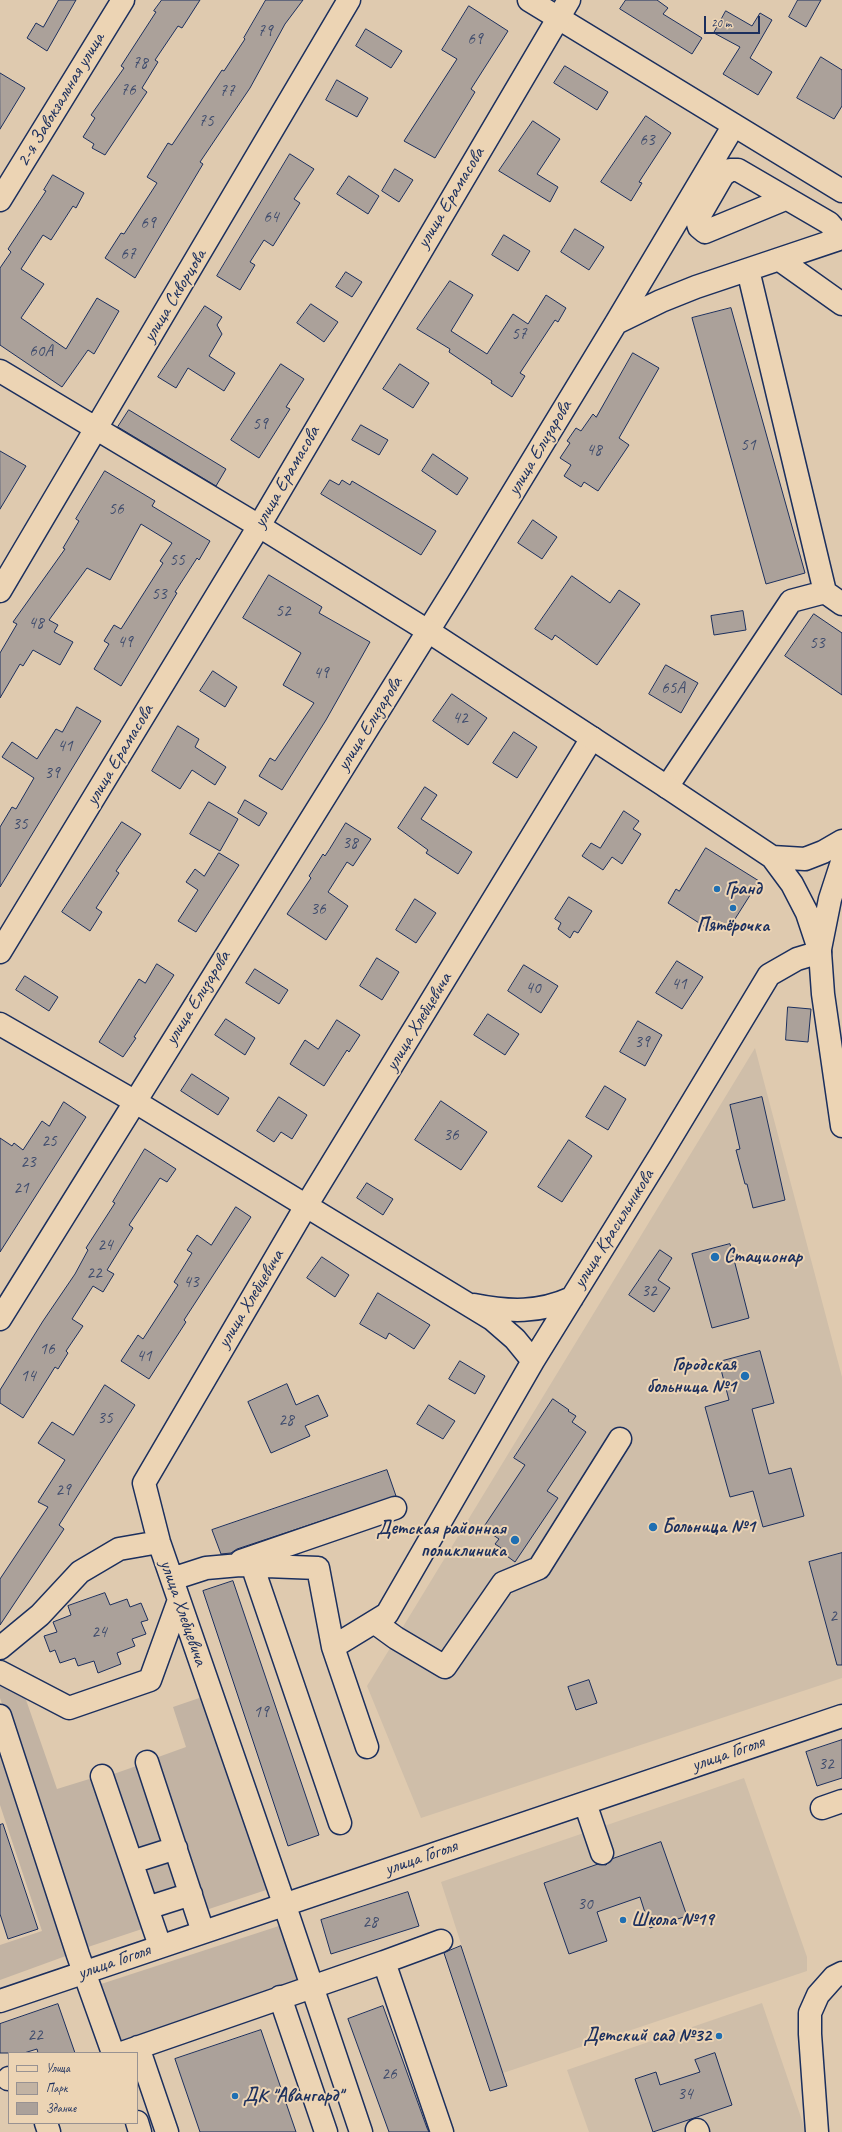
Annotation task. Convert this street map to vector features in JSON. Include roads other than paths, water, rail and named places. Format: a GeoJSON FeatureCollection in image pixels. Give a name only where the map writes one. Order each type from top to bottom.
{"type":"FeatureCollection","features":[{"type":"Feature","properties":{"kind":"street","name":"2-я Завокзальная улица"},"geometry":{"type":"LineString","coordinates":[[0,200],[123,0]]}},
{"type":"Feature","properties":{"kind":"street","name":"улица Скворцова"},"geometry":{"type":"LineString","coordinates":[[0,591],[349,0]]}},
{"type":"Feature","properties":{"kind":"street"},"geometry":{"type":"LineString","coordinates":[[529,0],[564,9],[734,125],[842,191]]}},
{"type":"Feature","properties":{"kind":"street","name":"улица Ерамасова"},"geometry":{"type":"LineString","coordinates":[[0,952],[259,526],[564,9]]}},
{"type":"Feature","properties":{"kind":"street","name":"улица Елизарова"},"geometry":{"type":"LineString","coordinates":[[0,1319],[134,1101],[428,631],[616,323],[734,125]]}},
{"type":"Feature","properties":{"kind":"street"},"geometry":{"type":"LineString","coordinates":[[616,323],[661,301],[840,239],[836,231],[828,223],[785,199]]}},
{"type":"Feature","properties":{"kind":"street"},"geometry":{"type":"LineString","coordinates":[[780,260],[842,304]]}},
{"type":"Feature","properties":{"kind":"street"},"geometry":{"type":"LineString","coordinates":[[667,786],[791,602],[833,598],[748,270]]}},
{"type":"Feature","properties":{"kind":"street"},"geometry":{"type":"LineString","coordinates":[[0,371],[259,526],[428,631],[667,786],[772,857],[792,884],[807,913],[820,952],[823,994],[842,1126]]}},
{"type":"Feature","properties":{"kind":"street","name":"улица Хлебцевича"},"geometry":{"type":"LineString","coordinates":[[361,2132],[159,1542],[144,1483],[306,1206],[592,738]]}},
{"type":"Feature","properties":{"kind":"street"},"geometry":{"type":"LineString","coordinates":[[772,857],[806,859],[823,852],[842,841]]}},
{"type":"Feature","properties":{"kind":"street"},"geometry":{"type":"LineString","coordinates":[[820,952],[830,898],[842,862]]}},
{"type":"Feature","properties":{"kind":"street","name":"улица Красильникова"},"geometry":{"type":"LineString","coordinates":[[380,1618],[533,1361],[662,1154],[769,975],[797,959],[820,952]]}},
{"type":"Feature","properties":{"kind":"street"},"geometry":{"type":"LineString","coordinates":[[0,1024],[134,1101],[492,1319],[515,1340],[533,1361]]}},
{"type":"Feature","properties":{"kind":"street"},"geometry":{"type":"LineString","coordinates":[[466,1303],[502,1309],[530,1310],[555,1306],[572,1298]]}},
{"type":"Feature","properties":{"kind":"street"},"geometry":{"type":"LineString","coordinates":[[333,1647],[380,1618],[396,1638],[444,1667],[503,1583],[539,1568],[620,1439]]}},
{"type":"Feature","properties":{"kind":"street"},"geometry":{"type":"LineString","coordinates":[[223,1566],[395,1508]]}},
{"type":"Feature","properties":{"kind":"street"},"geometry":{"type":"LineString","coordinates":[[0,1648],[40,1615],[80,1572],[119,1549],[159,1542]]}},
{"type":"Feature","properties":{"kind":"street"},"geometry":{"type":"LineString","coordinates":[[252,1565],[340,1823]]}},
{"type":"Feature","properties":{"kind":"street"},"geometry":{"type":"LineString","coordinates":[[172,1579],[206,1568],[223,1566],[252,1565],[318,1568],[333,1647],[367,1747]]}},
{"type":"Feature","properties":{"kind":"street"},"geometry":{"type":"LineString","coordinates":[[0,1672],[69,1708],[150,1680],[179,1600]]}},
{"type":"Feature","properties":{"kind":"street"},"geometry":{"type":"LineString","coordinates":[[0,1716],[84,1972],[113,2052]]}},
{"type":"Feature","properties":{"kind":"street","name":"улица Гоголя"},"geometry":{"type":"LineString","coordinates":[[1,1998],[84,1972],[842,1716]]}},
{"type":"Feature","properties":{"kind":"street"},"geometry":{"type":"LineString","coordinates":[[148,1762],[203,1932]]}},
{"type":"Feature","properties":{"kind":"street"},"geometry":{"type":"LineString","coordinates":[[102,1776],[160,1946]]}},
{"type":"Feature","properties":{"kind":"street"},"geometry":{"type":"LineString","coordinates":[[822,1808],[842,1801]]}},
{"type":"Feature","properties":{"kind":"street"},"geometry":{"type":"LineString","coordinates":[[585,1802],[602,1853]]}},
{"type":"Feature","properties":{"kind":"street"},"geometry":{"type":"LineString","coordinates":[[132,1862],[176,1848]]}},
{"type":"Feature","properties":{"kind":"street"},"geometry":{"type":"LineString","coordinates":[[147,1908],[191,1894]]}},
{"type":"Feature","properties":{"kind":"street"},"geometry":{"type":"LineString","coordinates":[[130,2050],[384,1962],[441,1940]]}},
{"type":"Feature","properties":{"kind":"street"},"geometry":{"type":"LineString","coordinates":[[384,1962],[442,2132]]}},
{"type":"Feature","properties":{"kind":"street"},"geometry":{"type":"LineString","coordinates":[[817,2132],[810,2034],[810,2013],[818,1995],[834,1977],[842,1974]]}},
{"type":"Feature","properties":{"kind":"street"},"geometry":{"type":"LineString","coordinates":[[280,1998],[326,2132]]}},
{"type":"Feature","properties":{"kind":"street"},"geometry":{"type":"LineString","coordinates":[[138,2068],[167,2132]]}},
{"type":"Feature","properties":{"kind":"place","name":"Гранд"},"geometry":{"type":"Point","coordinates":[717,889]}},
{"type":"Feature","properties":{"kind":"place","name":"Пятёрочка"},"geometry":{"type":"Point","coordinates":[733,908]}},
{"type":"Feature","properties":{"kind":"place","name":"Стационар"},"geometry":{"type":"Point","coordinates":[715,1257]}},
{"type":"Feature","properties":{"kind":"place","name":"Городская больница №1"},"geometry":{"type":"Point","coordinates":[745,1376]}},
{"type":"Feature","properties":{"kind":"place","name":"Больница №1"},"geometry":{"type":"Point","coordinates":[653,1527]}},
{"type":"Feature","properties":{"kind":"place","name":"Детская районная поликлиника"},"geometry":{"type":"Point","coordinates":[515,1540]}},
{"type":"Feature","properties":{"kind":"place","name":"Школа №19"},"geometry":{"type":"Point","coordinates":[623,1920]}},
{"type":"Feature","properties":{"kind":"place","name":"Детский сад №32"},"geometry":{"type":"Point","coordinates":[719,2036]}},
{"type":"Feature","properties":{"kind":"place","name":"ДК \"Авангард\""},"geometry":{"type":"Point","coordinates":[235,2096]}}]}
